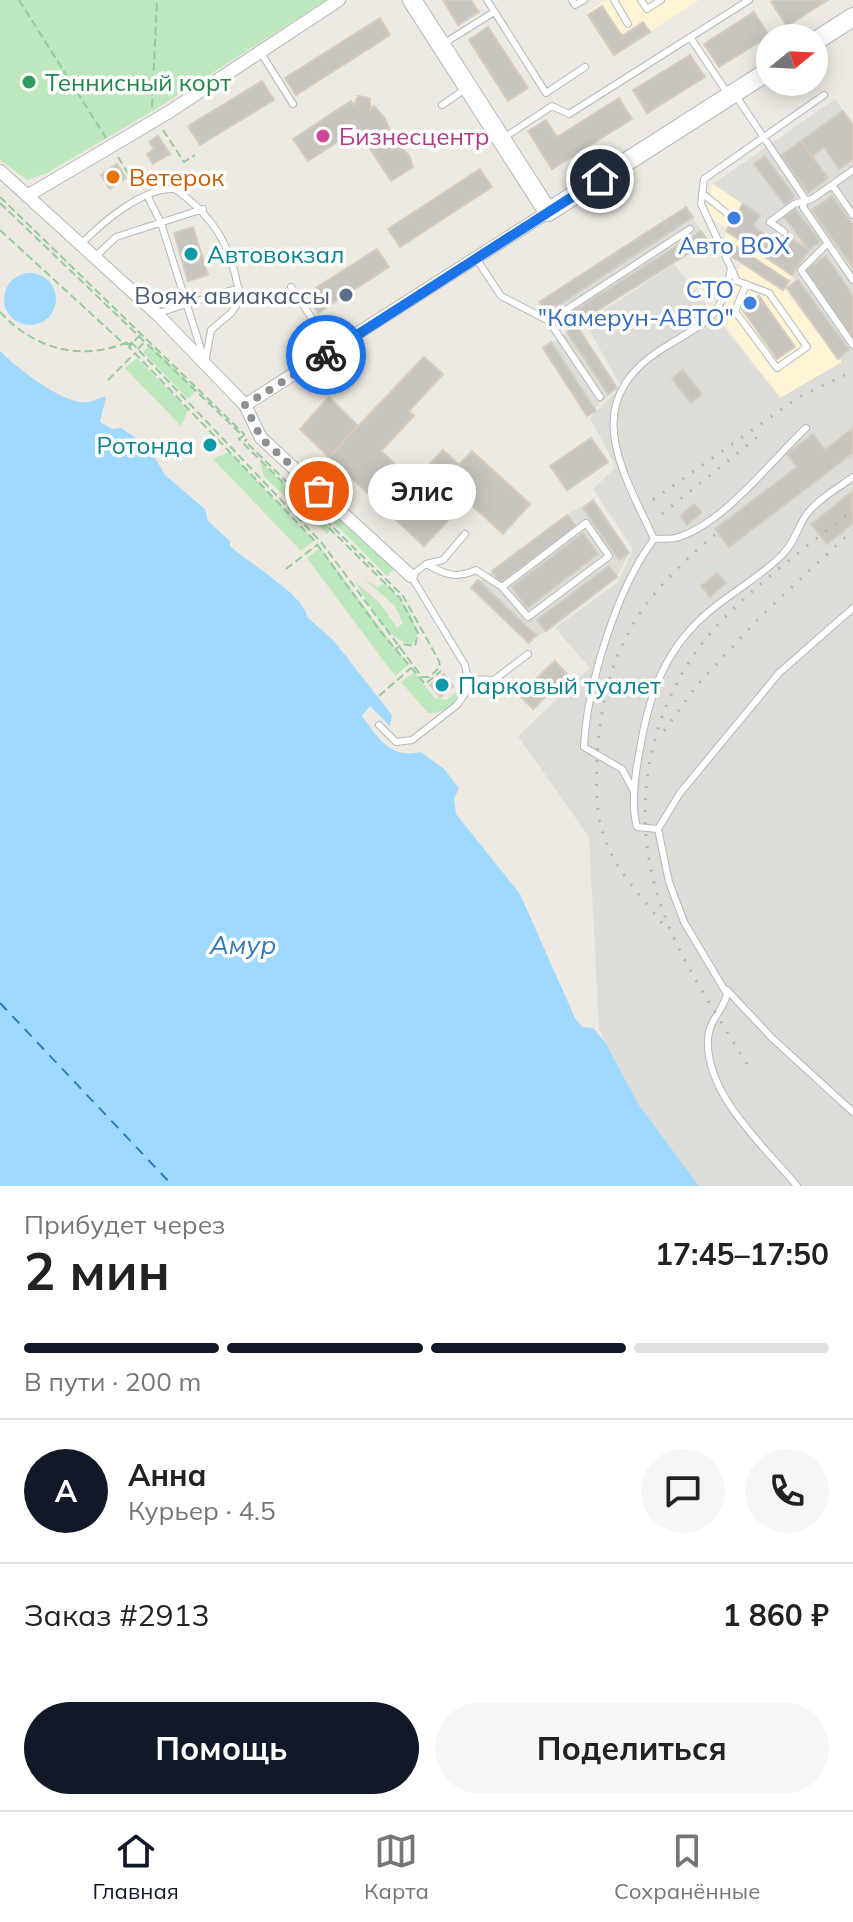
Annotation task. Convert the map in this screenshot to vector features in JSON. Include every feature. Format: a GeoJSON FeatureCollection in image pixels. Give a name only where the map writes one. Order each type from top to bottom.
{"type":"FeatureCollection","features":[{"type":"Feature","properties":{"kind":"main road"},"geometry":{"type":"LineString","coordinates":[[412,0],[548,212],[756,79]]}},
{"type":"Feature","properties":{"kind":"main road"},"geometry":{"type":"LineString","coordinates":[[828,33],[853,17]]}},
{"type":"Feature","properties":{"kind":"street"},"geometry":{"type":"LineString","coordinates":[[27,196],[156,120],[339,0]]}},
{"type":"Feature","properties":{"kind":"street"},"geometry":{"type":"LineString","coordinates":[[0,171],[157,314],[245,405],[261,438],[411,576]]}},
{"type":"Feature","properties":{"kind":"street"},"geometry":{"type":"LineString","coordinates":[[245,405],[548,212]]}},
{"type":"Feature","properties":{"kind":"lane"},"geometry":{"type":"LineString","coordinates":[[487,0],[546,93],[585,67]]}},
{"type":"Feature","properties":{"kind":"lane"},"geometry":{"type":"LineString","coordinates":[[572,0],[575,5],[584,0]]}},
{"type":"Feature","properties":{"kind":"lane"},"geometry":{"type":"LineString","coordinates":[[614,0],[628,24]]}},
{"type":"Feature","properties":{"kind":"lane"},"geometry":{"type":"LineString","coordinates":[[641,0],[647,9],[661,0]]}},
{"type":"Feature","properties":{"kind":"lane"},"geometry":{"type":"LineString","coordinates":[[501,140],[552,106],[569,114],[749,0]]}},
{"type":"Feature","properties":{"kind":"lane"},"geometry":{"type":"LineString","coordinates":[[441,46],[494,12]]}},
{"type":"Feature","properties":{"kind":"lane"},"geometry":{"type":"LineString","coordinates":[[690,37],[805,199],[803,207],[853,280]]}},
{"type":"Feature","properties":{"kind":"lane"},"geometry":{"type":"LineString","coordinates":[[261,53],[293,104]]}},
{"type":"Feature","properties":{"kind":"lane"},"geometry":{"type":"LineString","coordinates":[[442,105],[467,88]]}},
{"type":"Feature","properties":{"kind":"lane"},"geometry":{"type":"LineString","coordinates":[[746,284],[735,311],[777,368],[807,347],[769,293],[746,284],[737,281],[701,204],[704,179],[823,96]]}},
{"type":"Feature","properties":{"kind":"lane"},"geometry":{"type":"LineString","coordinates":[[784,232],[770,222],[805,199],[812,199],[853,170]]}},
{"type":"Feature","properties":{"kind":"lane"},"geometry":{"type":"LineString","coordinates":[[832,185],[853,215]]}},
{"type":"Feature","properties":{"kind":"lane"},"geometry":{"type":"LineString","coordinates":[[81,244],[100,226],[147,195],[175,189],[203,209],[226,245],[240,300],[211,330],[205,363]]}},
{"type":"Feature","properties":{"kind":"lane"},"geometry":{"type":"LineString","coordinates":[[702,193],[729,215]]}},
{"type":"Feature","properties":{"kind":"lane"},"geometry":{"type":"LineString","coordinates":[[147,195],[161,223],[205,363]]}},
{"type":"Feature","properties":{"kind":"lane"},"geometry":{"type":"LineString","coordinates":[[95,257],[116,237],[203,209]]}},
{"type":"Feature","properties":{"kind":"lane"},"geometry":{"type":"LineString","coordinates":[[549,321],[690,229]]}},
{"type":"Feature","properties":{"kind":"lane"},"geometry":{"type":"LineString","coordinates":[[828,243],[801,270],[853,345]]}},
{"type":"Feature","properties":{"kind":"lane"},"geometry":{"type":"LineString","coordinates":[[476,258],[501,296],[549,321],[600,397]]}},
{"type":"Feature","properties":{"kind":"lane"},"geometry":{"type":"LineString","coordinates":[[654,539],[619,459],[613,432],[613,404],[630,378],[658,351],[712,318],[721,307],[731,268]]}},
{"type":"Feature","properties":{"kind":"lane"},"geometry":{"type":"LineString","coordinates":[[291,287],[333,350]]}},
{"type":"Feature","properties":{"kind":"lane"},"geometry":{"type":"LineString","coordinates":[[157,314],[239,288]]}},
{"type":"Feature","properties":{"kind":"lane"},"geometry":{"type":"LineString","coordinates":[[654,539],[675,538],[706,523],[726,508],[806,428]]}},
{"type":"Feature","properties":{"kind":"lane"},"geometry":{"type":"LineString","coordinates":[[658,829],[637,827],[635,794],[649,698],[657,676],[678,644],[704,616],[780,558],[796,539],[809,512],[853,477]]}},
{"type":"Feature","properties":{"kind":"lane"},"geometry":{"type":"LineString","coordinates":[[426,564],[445,575],[460,577],[476,570],[502,587],[528,617],[609,556],[586,523],[502,587]]}},
{"type":"Feature","properties":{"kind":"lane"},"geometry":{"type":"LineString","coordinates":[[379,725],[396,742],[412,740],[457,705],[466,692],[468,679],[465,665],[411,576],[426,564],[443,560],[465,534]]}},
{"type":"Feature","properties":{"kind":"lane"},"geometry":{"type":"LineString","coordinates":[[635,794],[622,769],[584,747],[585,729],[599,670],[634,566],[654,539]]}},
{"type":"Feature","properties":{"kind":"lane"},"geometry":{"type":"LineString","coordinates":[[853,608],[779,673],[680,793],[658,829],[680,913],[725,987],[782,1048],[853,1112]]}},
{"type":"Feature","properties":{"kind":"lane"},"geometry":{"type":"LineString","coordinates":[[468,679],[494,680],[528,654]]}},
{"type":"Feature","properties":{"kind":"lane"},"geometry":{"type":"LineString","coordinates":[[725,987],[726,999],[711,1021],[708,1041],[714,1074],[725,1096],[797,1186]]}},
{"type":"Feature","properties":{"kind":"path"},"geometry":{"type":"LineString","coordinates":[[19,0],[138,189]]}},
{"type":"Feature","properties":{"kind":"path"},"geometry":{"type":"LineString","coordinates":[[157,0],[151,113],[184,162],[195,155]]}},
{"type":"Feature","properties":{"kind":"path"},"geometry":{"type":"LineString","coordinates":[[0,197],[139,333]]}},
{"type":"Feature","properties":{"kind":"path"},"geometry":{"type":"LineString","coordinates":[[0,203],[147,339],[248,438],[245,441],[403,596],[430,639],[440,667],[425,679],[397,648],[321,542],[136,352]]}},
{"type":"Feature","properties":{"kind":"path"},"geometry":{"type":"LineString","coordinates":[[0,230],[124,344]]}},
{"type":"Feature","properties":{"kind":"path"},"geometry":{"type":"LineString","coordinates":[[0,312],[36,342],[60,350],[107,351],[131,342],[139,333]]}},
{"type":"Feature","properties":{"kind":"path"},"geometry":{"type":"LineString","coordinates":[[108,380],[147,339]]}},
{"type":"Feature","properties":{"kind":"path"},"geometry":{"type":"LineString","coordinates":[[147,339],[243,436],[239,439],[400,598],[411,613],[419,636],[415,646],[397,648]]}},
{"type":"Feature","properties":{"kind":"path"},"geometry":{"type":"LineString","coordinates":[[131,342],[136,352],[318,544],[425,684],[441,671]]}},
{"type":"Feature","properties":{"kind":"path"},"geometry":{"type":"LineString","coordinates":[[286,569],[318,544]]}},
{"type":"Feature","properties":{"kind":"path"},"geometry":{"type":"LineString","coordinates":[[379,696],[412,668]]}},
{"type":"Feature","properties":{"kind":"shaded area"},"geometry":{"type":"Polygon","coordinates":[[[606,0],[699,0],[614,55],[587,12],[606,0]]]}},
{"type":"Feature","properties":{"kind":"shaded area"},"geometry":{"type":"Polygon","coordinates":[[[835,99],[853,125],[853,1186],[699,1186],[639,1105],[599,1028],[589,837],[518,736],[590,668],[555,628],[618,582],[633,549],[593,489],[616,467],[590,418],[621,386],[585,323],[674,264],[780,398],[842,362],[792,275],[808,250],[790,238],[784,247],[753,226],[760,215],[713,184],[835,99]]]}},
{"type":"Feature","properties":{"kind":"shaded area"},"geometry":{"type":"Polygon","coordinates":[[[713,184],[760,215],[754,227],[784,246],[790,238],[809,250],[784,289],[842,362],[781,398],[721,320],[741,263],[728,254],[724,246],[727,228],[710,217],[706,204],[713,184]]]}},
{"type":"Feature","properties":{"kind":"shaded area"},"geometry":{"type":"Polygon","coordinates":[[[686,207],[708,241],[568,329],[546,313],[539,302],[686,207]]]}},
{"type":"Feature","properties":{"kind":"shaded area"},"geometry":{"type":"Polygon","coordinates":[[[577,326],[617,388],[587,416],[543,348],[577,326]]]}},
{"type":"Feature","properties":{"kind":"shaded area"},"geometry":{"type":"Polygon","coordinates":[[[593,500],[629,553],[617,577],[529,643],[471,588],[567,515],[593,500]]]}},
{"type":"Feature","properties":{"kind":"green space"},"geometry":{"type":"Polygon","coordinates":[[[0,0],[326,0],[156,109],[47,173],[27,180],[0,160],[0,0]]]}},
{"type":"Feature","properties":{"kind":"green space"},"geometry":{"type":"Polygon","coordinates":[[[150,345],[196,390],[188,399],[143,352],[150,345]]]}},
{"type":"Feature","properties":{"kind":"green space"},"geometry":{"type":"Polygon","coordinates":[[[137,358],[188,410],[181,426],[125,368],[137,358]]]}},
{"type":"Feature","properties":{"kind":"green space"},"geometry":{"type":"Polygon","coordinates":[[[229,452],[314,541],[301,551],[213,459],[229,452]]]}},
{"type":"Feature","properties":{"kind":"green space"},"geometry":{"type":"Polygon","coordinates":[[[260,461],[331,529],[327,534],[264,477],[260,461]]]}},
{"type":"Feature","properties":{"kind":"green space"},"geometry":{"type":"Polygon","coordinates":[[[310,493],[394,569],[387,576],[307,496],[310,493]]]}},
{"type":"Feature","properties":{"kind":"green space"},"geometry":{"type":"Polygon","coordinates":[[[320,548],[408,665],[395,676],[307,558],[320,548]]]}},
{"type":"Feature","properties":{"kind":"green space"},"geometry":{"type":"Polygon","coordinates":[[[363,578],[377,587],[386,583],[410,613],[418,633],[413,644],[395,637],[379,620],[354,581],[380,603],[397,628],[403,623],[395,606],[363,578]]]}},
{"type":"Feature","properties":{"kind":"green space"},"geometry":{"type":"Polygon","coordinates":[[[414,672],[435,698],[447,700],[461,687],[457,678],[463,674],[462,689],[448,707],[428,713],[401,682],[414,672]]]}},
{"type":"Feature","properties":{"kind":"water"},"geometry":{"type":"Polygon","coordinates":[[[30,273],[49,280],[56,299],[49,318],[30,325],[11,318],[4,299],[11,280],[30,273]]]}},
{"type":"Feature","properties":{"kind":"water","name":"Амур"},"geometry":{"type":"Polygon","coordinates":[[[0,351],[29,375],[66,398],[88,402],[106,397],[100,422],[112,429],[121,428],[148,446],[165,475],[205,509],[208,521],[230,541],[230,546],[297,599],[307,617],[334,641],[392,715],[390,726],[370,706],[362,716],[380,739],[401,753],[421,752],[444,769],[459,788],[454,799],[456,814],[520,894],[575,1018],[582,1027],[593,1028],[605,1042],[639,1105],[699,1186],[0,1186],[0,351]]]}},
{"type":"Feature","properties":{"kind":"building"},"geometry":{"type":"Polygon","coordinates":[[[443,0],[471,0],[479,12],[458,25],[443,0]]]}},
{"type":"Feature","properties":{"kind":"building"},"geometry":{"type":"Polygon","coordinates":[[[828,0],[790,24],[786,24],[771,2],[828,0]]]}},
{"type":"Feature","properties":{"kind":"building"},"geometry":{"type":"Polygon","coordinates":[[[602,6],[622,36],[643,22],[650,32],[614,55],[588,15],[602,6]]]}},
{"type":"Feature","properties":{"kind":"building"},"geometry":{"type":"Polygon","coordinates":[[[754,12],[762,24],[756,24],[756,44],[719,67],[704,44],[754,12]]]}},
{"type":"Feature","properties":{"kind":"building"},"geometry":{"type":"Polygon","coordinates":[[[380,18],[390,35],[296,95],[285,78],[380,18]]]}},
{"type":"Feature","properties":{"kind":"building"},"geometry":{"type":"Polygon","coordinates":[[[488,27],[528,88],[508,101],[469,40],[488,27]]]}},
{"type":"Feature","properties":{"kind":"building"},"geometry":{"type":"Polygon","coordinates":[[[690,55],[705,77],[647,113],[633,90],[690,55]]]}},
{"type":"Feature","properties":{"kind":"building"},"geometry":{"type":"Polygon","coordinates":[[[262,81],[274,100],[200,145],[188,126],[262,81]]]}},
{"type":"Feature","properties":{"kind":"building","name":"Бизнесцентр"},"geometry":{"type":"Polygon","coordinates":[[[358,96],[370,98],[370,109],[374,106],[384,117],[391,132],[400,141],[397,143],[409,155],[413,167],[391,181],[357,129],[308,161],[293,139],[351,101],[354,105],[358,96]]]}},
{"type":"Feature","properties":{"kind":"building"},"geometry":{"type":"Polygon","coordinates":[[[619,98],[632,119],[552,169],[528,131],[546,120],[557,137],[619,98]]]}},
{"type":"Feature","properties":{"kind":"building"},"geometry":{"type":"Polygon","coordinates":[[[843,111],[853,125],[853,159],[839,169],[824,147],[812,156],[801,141],[843,111]]]}},
{"type":"Feature","properties":{"kind":"building"},"geometry":{"type":"Polygon","coordinates":[[[158,136],[170,154],[153,164],[147,154],[154,149],[149,142],[158,136]]]}},
{"type":"Feature","properties":{"kind":"building"},"geometry":{"type":"Polygon","coordinates":[[[801,141],[828,178],[808,193],[781,155],[801,141]]]}},
{"type":"Feature","properties":{"kind":"building"},"geometry":{"type":"Polygon","coordinates":[[[765,156],[795,197],[785,205],[754,164],[765,156]]]}},
{"type":"Feature","properties":{"kind":"building","name":"Ветерок"},"geometry":{"type":"Polygon","coordinates":[[[117,164],[126,178],[110,189],[101,175],[117,164]]]}},
{"type":"Feature","properties":{"kind":"building"},"geometry":{"type":"Polygon","coordinates":[[[480,169],[492,187],[400,247],[388,229],[480,169]]]}},
{"type":"Feature","properties":{"kind":"building"},"geometry":{"type":"Polygon","coordinates":[[[832,196],[853,225],[853,268],[812,210],[832,196]]]}},
{"type":"Feature","properties":{"kind":"building"},"geometry":{"type":"Polygon","coordinates":[[[743,204],[760,215],[753,226],[784,247],[790,238],[809,250],[792,275],[726,231],[743,204]]]}},
{"type":"Feature","properties":{"kind":"building"},"geometry":{"type":"Polygon","coordinates":[[[686,207],[693,217],[546,313],[539,302],[686,207]]]}},
{"type":"Feature","properties":{"kind":"building"},"geometry":{"type":"Polygon","coordinates":[[[795,209],[820,241],[809,250],[784,217],[795,209]]]}},
{"type":"Feature","properties":{"kind":"building","name":"Автовокзал"},"geometry":{"type":"Polygon","coordinates":[[[193,227],[208,275],[188,281],[174,233],[193,227]]]}},
{"type":"Feature","properties":{"kind":"building"},"geometry":{"type":"Polygon","coordinates":[[[701,231],[708,241],[568,329],[561,319],[701,231]]]}},
{"type":"Feature","properties":{"kind":"building"},"geometry":{"type":"Polygon","coordinates":[[[734,245],[789,281],[783,290],[728,254],[734,245]]]}},
{"type":"Feature","properties":{"kind":"building"},"geometry":{"type":"Polygon","coordinates":[[[377,249],[389,267],[318,313],[306,294],[377,249]]]}},
{"type":"Feature","properties":{"kind":"building"},"geometry":{"type":"Polygon","coordinates":[[[826,256],[853,296],[853,339],[805,270],[826,256]]]}},
{"type":"Feature","properties":{"kind":"building"},"geometry":{"type":"Polygon","coordinates":[[[798,280],[849,350],[838,359],[787,288],[798,280]]]}},
{"type":"Feature","properties":{"kind":"building"},"geometry":{"type":"Polygon","coordinates":[[[759,296],[795,347],[777,359],[742,309],[759,296]]]}},
{"type":"Feature","properties":{"kind":"building"},"geometry":{"type":"Polygon","coordinates":[[[577,326],[617,388],[608,394],[567,332],[577,326]]]}},
{"type":"Feature","properties":{"kind":"building"},"geometry":{"type":"Polygon","coordinates":[[[551,342],[596,411],[587,416],[543,348],[551,342]]]}},
{"type":"Feature","properties":{"kind":"building"},"geometry":{"type":"Polygon","coordinates":[[[424,357],[443,374],[409,411],[414,416],[381,451],[451,517],[424,546],[329,457],[424,357]]]}},
{"type":"Feature","properties":{"kind":"building"},"geometry":{"type":"Polygon","coordinates":[[[683,370],[702,394],[691,403],[672,379],[683,370]]]}},
{"type":"Feature","properties":{"kind":"building"},"geometry":{"type":"Polygon","coordinates":[[[329,397],[358,426],[329,457],[300,429],[329,397]]]}},
{"type":"Feature","properties":{"kind":"building"},"geometry":{"type":"Polygon","coordinates":[[[853,428],[853,453],[729,547],[715,529],[797,467],[787,454],[813,434],[825,450],[853,428]]]}},
{"type":"Feature","properties":{"kind":"building"},"geometry":{"type":"Polygon","coordinates":[[[591,438],[608,462],[567,490],[550,466],[591,438]]]}},
{"type":"Feature","properties":{"kind":"building"},"geometry":{"type":"Polygon","coordinates":[[[443,450],[459,465],[472,451],[530,504],[503,534],[429,465],[443,450]]]}},
{"type":"Feature","properties":{"kind":"building"},"geometry":{"type":"Polygon","coordinates":[[[852,492],[853,523],[827,544],[811,524],[852,492]]]}},
{"type":"Feature","properties":{"kind":"building"},"geometry":{"type":"Polygon","coordinates":[[[593,500],[629,553],[619,560],[583,508],[593,500]]]}},
{"type":"Feature","properties":{"kind":"building"},"geometry":{"type":"Polygon","coordinates":[[[694,504],[702,512],[687,525],[680,516],[694,504]]]}},
{"type":"Feature","properties":{"kind":"building"},"geometry":{"type":"Polygon","coordinates":[[[567,515],[576,526],[500,583],[492,571],[567,515]]]}},
{"type":"Feature","properties":{"kind":"building"},"geometry":{"type":"Polygon","coordinates":[[[583,533],[598,554],[527,608],[512,587],[583,533]]]}},
{"type":"Feature","properties":{"kind":"building"},"geometry":{"type":"Polygon","coordinates":[[[609,566],[617,577],[546,631],[537,620],[609,566]]]}},
{"type":"Feature","properties":{"kind":"building"},"geometry":{"type":"Polygon","coordinates":[[[717,573],[726,583],[710,597],[701,586],[717,573]]]}},
{"type":"Feature","properties":{"kind":"building"},"geometry":{"type":"Polygon","coordinates":[[[478,580],[536,635],[529,643],[471,588],[478,580]]]}},
{"type":"Feature","properties":{"kind":"building"},"geometry":{"type":"Polygon","coordinates":[[[555,661],[568,675],[533,709],[519,695],[555,661]]]}},
{"type":"Feature","properties":{"kind":"building","name":"Парковый туалет"},"geometry":{"type":"Polygon","coordinates":[[[444,674],[453,686],[440,697],[430,685],[444,674]]]}},
{"type":"Feature","properties":{"kind":"ferry route"},"geometry":{"type":"LineString","coordinates":[[0,1003],[173,1186]]}},
{"type":"Feature","properties":{"kind":"railway"},"geometry":{"type":"LineString","coordinates":[[653,500],[799,397],[853,371]]}},
{"type":"Feature","properties":{"kind":"railway"},"geometry":{"type":"LineString","coordinates":[[662,514],[765,431]]}},
{"type":"Feature","properties":{"kind":"railway"},"geometry":{"type":"LineString","coordinates":[[747,1064],[688,966],[660,903],[650,865],[645,826],[646,788],[652,750],[663,714],[679,679],[700,646],[756,588],[853,510]]}},
{"type":"Feature","properties":{"kind":"railway"},"geometry":{"type":"LineString","coordinates":[[664,731],[696,686],[761,616],[853,530]]}},
{"type":"Feature","properties":{"kind":"railway"},"geometry":{"type":"LineString","coordinates":[[662,923],[624,874],[602,832],[597,790],[601,720],[607,687],[630,630],[665,581],[717,533]]}},
{"type":"Feature","properties":{"kind":"way so far"},"geometry":{"type":"LineString","coordinates":[[319,491],[261,438],[245,405],[326,355]]}},
{"type":"Feature","properties":{"kind":"place","name":"Теннисный корт"},"geometry":{"type":"Point","coordinates":[29,82]}},
{"type":"Feature","properties":{"kind":"place","name":"Бизнесцентр"},"geometry":{"type":"Point","coordinates":[323,136]}},
{"type":"Feature","properties":{"kind":"place","name":"Ветерок"},"geometry":{"type":"Point","coordinates":[113,177]}},
{"type":"Feature","properties":{"kind":"place","name":"Авто BOX"},"geometry":{"type":"Point","coordinates":[734,218]}},
{"type":"Feature","properties":{"kind":"place","name":"Автовокзал"},"geometry":{"type":"Point","coordinates":[191,254]}},
{"type":"Feature","properties":{"kind":"place","name":"Вояж авиакассы"},"geometry":{"type":"Point","coordinates":[346,295]}},
{"type":"Feature","properties":{"kind":"place","name":"СТО \"Камерун-АВТО\""},"geometry":{"type":"Point","coordinates":[750,303]}},
{"type":"Feature","properties":{"kind":"place","name":"Ротонда"},"geometry":{"type":"Point","coordinates":[210,445]}},
{"type":"Feature","properties":{"kind":"place","name":"Элис"},"geometry":{"type":"Point","coordinates":[319,491]}},
{"type":"Feature","properties":{"kind":"place","name":"Парковый туалет"},"geometry":{"type":"Point","coordinates":[442,685]}},
{"type":"Feature","properties":{"kind":"route"},"geometry":{"type":"LineString","coordinates":[[326,355],[600,179]]}}]}
